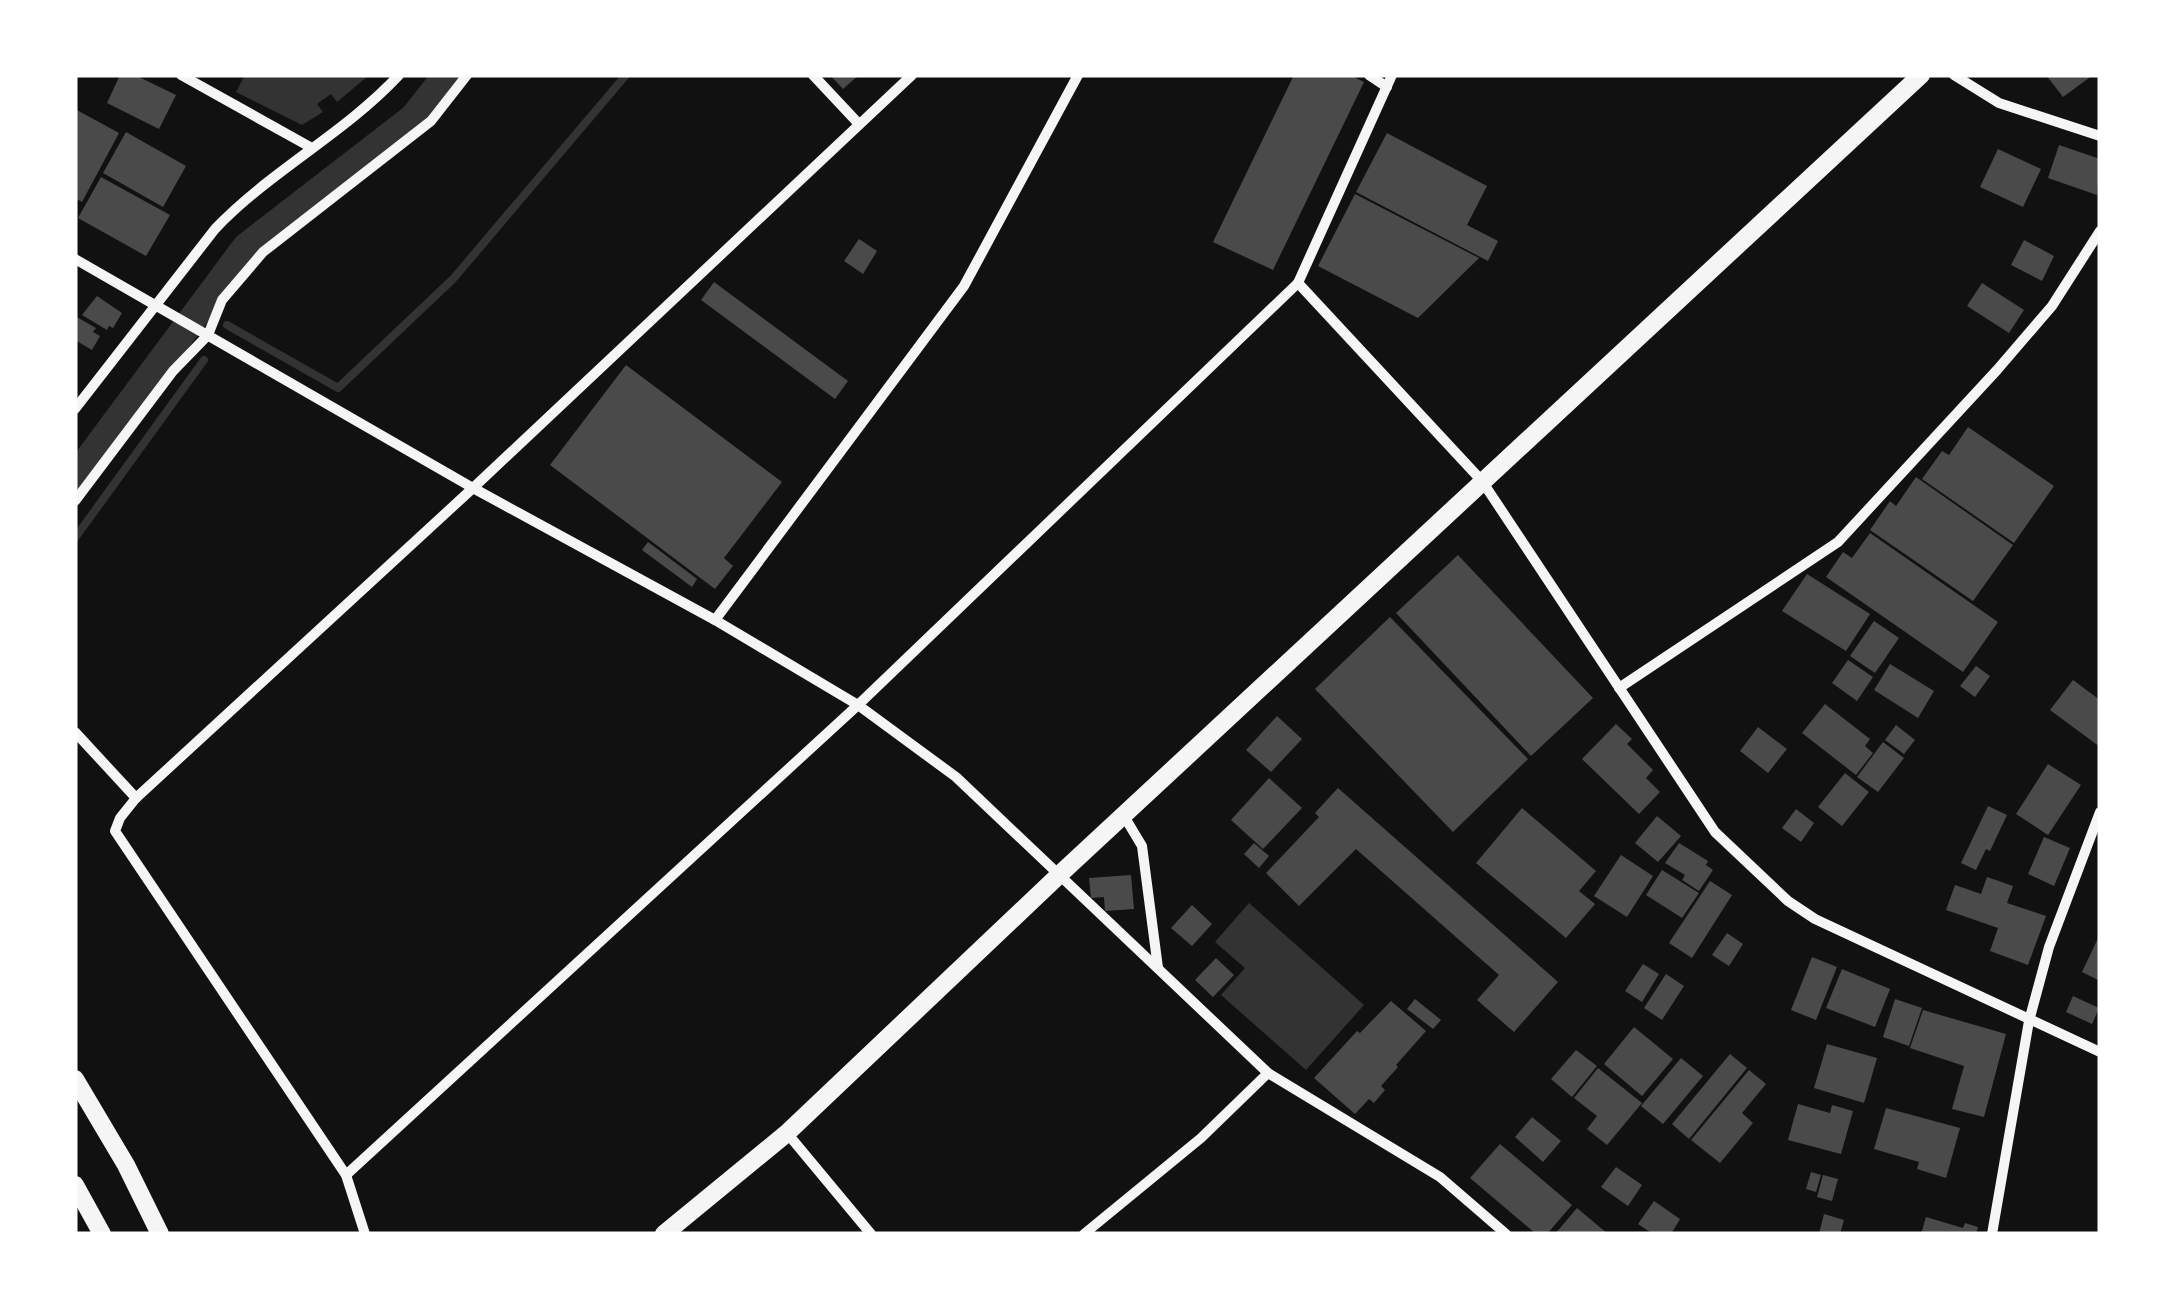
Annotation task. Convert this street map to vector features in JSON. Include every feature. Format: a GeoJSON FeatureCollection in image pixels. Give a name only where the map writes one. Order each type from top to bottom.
{"type":"FeatureCollection","features":[{"type":"Feature","properties":{"kind":"main road"},"geometry":{"type":"LineString","coordinates":[[664,1234],[787,1132],[1922,75]]}},
{"type":"Feature","properties":{"kind":"main road"},"geometry":{"type":"LineString","coordinates":[[75,1080],[126,1165],[160,1234]]}},
{"type":"Feature","properties":{"kind":"main road"},"geometry":{"type":"LineString","coordinates":[[75,1184],[102,1234]]}},
{"type":"Feature","properties":{"kind":"street"},"geometry":{"type":"LineString","coordinates":[[181,75],[312,148]]}},
{"type":"Feature","properties":{"kind":"street"},"geometry":{"type":"LineString","coordinates":[[75,409],[154,305],[237,206],[353,118],[400,75]]}},
{"type":"Feature","properties":{"kind":"street"},"geometry":{"type":"LineString","coordinates":[[75,501],[172,371],[208,336],[222,300],[264,252],[431,120],[467,75]]}},
{"type":"Feature","properties":{"kind":"street"},"geometry":{"type":"LineString","coordinates":[[813,75],[858,123]]}},
{"type":"Feature","properties":{"kind":"street"},"geometry":{"type":"LineString","coordinates":[[365,1234],[346,1176],[115,831],[120,818],[136,798],[912,75]]}},
{"type":"Feature","properties":{"kind":"street"},"geometry":{"type":"LineString","coordinates":[[715,620],[964,286],[1078,75]]}},
{"type":"Feature","properties":{"kind":"street"},"geometry":{"type":"LineString","coordinates":[[1369,75],[1387,87]]}},
{"type":"Feature","properties":{"kind":"street"},"geometry":{"type":"LineString","coordinates":[[346,1176],[858,704],[1298,283],[1392,75]]}},
{"type":"Feature","properties":{"kind":"street"},"geometry":{"type":"LineString","coordinates":[[1954,75],[1999,103],[2100,136]]}},
{"type":"Feature","properties":{"kind":"street"},"geometry":{"type":"LineString","coordinates":[[1620,688],[1838,542],[2052,306],[2100,231]]}},
{"type":"Feature","properties":{"kind":"street"},"geometry":{"type":"LineString","coordinates":[[75,259],[858,704],[956,777],[1268,1073],[1440,1177],[1506,1234]]}},
{"type":"Feature","properties":{"kind":"street"},"geometry":{"type":"LineString","coordinates":[[1298,283],[1482,481],[1715,832],[1788,901],[1815,920],[2100,1052]]}},
{"type":"Feature","properties":{"kind":"street"},"geometry":{"type":"LineString","coordinates":[[75,732],[136,798]]}},
{"type":"Feature","properties":{"kind":"street"},"geometry":{"type":"LineString","coordinates":[[1992,1234],[2030,1021],[2049,947],[2100,812]]}},
{"type":"Feature","properties":{"kind":"street"},"geometry":{"type":"LineString","coordinates":[[1124,816],[1142,846],[1158,970]]}},
{"type":"Feature","properties":{"kind":"street"},"geometry":{"type":"LineString","coordinates":[[1084,1234],[1201,1138],[1268,1073]]}},
{"type":"Feature","properties":{"kind":"street"},"geometry":{"type":"LineString","coordinates":[[787,1132],[872,1234]]}},
{"type":"Feature","properties":{"kind":"shaded area"},"geometry":{"type":"Polygon","coordinates":[[[245,75],[369,75],[337,102],[331,94],[317,104],[323,112],[302,125],[236,92],[245,75]]]}},
{"type":"Feature","properties":{"kind":"shaded area"},"geometry":{"type":"Polygon","coordinates":[[[1249,903],[1364,1005],[1306,1070],[1221,995],[1245,968],[1215,942],[1249,903]]]}},
{"type":"Feature","properties":{"kind":"building"},"geometry":{"type":"Polygon","coordinates":[[[120,75],[135,75],[176,95],[159,129],[107,103],[120,75]]]}},
{"type":"Feature","properties":{"kind":"building"},"geometry":{"type":"Polygon","coordinates":[[[830,75],[859,75],[843,89],[830,75]]]}},
{"type":"Feature","properties":{"kind":"building"},"geometry":{"type":"Polygon","coordinates":[[[1294,75],[1350,75],[1364,82],[1273,270],[1213,242],[1294,75]]]}},
{"type":"Feature","properties":{"kind":"building"},"geometry":{"type":"Polygon","coordinates":[[[2046,75],[2093,75],[2063,97],[2046,75]]]}},
{"type":"Feature","properties":{"kind":"building"},"geometry":{"type":"Polygon","coordinates":[[[75,109],[119,133],[82,202],[75,198],[75,109]]]}},
{"type":"Feature","properties":{"kind":"building"},"geometry":{"type":"Polygon","coordinates":[[[126,132],[186,166],[163,207],[103,173],[126,132]]]}},
{"type":"Feature","properties":{"kind":"building"},"geometry":{"type":"Polygon","coordinates":[[[1387,133],[1487,186],[1467,225],[1498,241],[1488,261],[1356,192],[1387,133]]]}},
{"type":"Feature","properties":{"kind":"building"},"geometry":{"type":"Polygon","coordinates":[[[2059,145],[2100,159],[2097,195],[2048,178],[2059,145]]]}},
{"type":"Feature","properties":{"kind":"building"},"geometry":{"type":"Polygon","coordinates":[[[1998,149],[2041,169],[2023,207],[1980,187],[1998,149]]]}},
{"type":"Feature","properties":{"kind":"building"},"geometry":{"type":"Polygon","coordinates":[[[101,177],[170,215],[146,256],[78,218],[101,177]]]}},
{"type":"Feature","properties":{"kind":"building"},"geometry":{"type":"Polygon","coordinates":[[[1355,194],[1479,258],[1418,318],[1318,266],[1355,194]]]}},
{"type":"Feature","properties":{"kind":"building"},"geometry":{"type":"Polygon","coordinates":[[[859,239],[877,251],[863,274],[844,261],[859,239]]]}},
{"type":"Feature","properties":{"kind":"building"},"geometry":{"type":"Polygon","coordinates":[[[2024,240],[2054,256],[2042,281],[2011,265],[2024,240]]]}},
{"type":"Feature","properties":{"kind":"building"},"geometry":{"type":"Polygon","coordinates":[[[714,282],[848,381],[835,399],[701,300],[714,282]]]}},
{"type":"Feature","properties":{"kind":"building"},"geometry":{"type":"Polygon","coordinates":[[[1982,283],[2024,310],[2009,333],[1967,306],[1982,283]]]}},
{"type":"Feature","properties":{"kind":"building"},"geometry":{"type":"Polygon","coordinates":[[[97,296],[122,313],[113,328],[109,326],[107,330],[82,315],[97,296]]]}},
{"type":"Feature","properties":{"kind":"building"},"geometry":{"type":"Polygon","coordinates":[[[75,316],[96,328],[93,332],[100,336],[92,350],[75,340],[75,316]]]}},
{"type":"Feature","properties":{"kind":"building"},"geometry":{"type":"Polygon","coordinates":[[[626,365],[782,482],[724,558],[733,566],[715,589],[550,465],[626,365]]]}},
{"type":"Feature","properties":{"kind":"building"},"geometry":{"type":"Polygon","coordinates":[[[1968,427],[2054,486],[2014,543],[1922,479],[1942,451],[1949,455],[1968,427]]]}},
{"type":"Feature","properties":{"kind":"building"},"geometry":{"type":"Polygon","coordinates":[[[1916,477],[2013,545],[1973,601],[1870,530],[1890,501],[1896,506],[1916,477]]]}},
{"type":"Feature","properties":{"kind":"building"},"geometry":{"type":"Polygon","coordinates":[[[1870,533],[1998,622],[1963,672],[1826,577],[1843,552],[1852,558],[1870,533]]]}},
{"type":"Feature","properties":{"kind":"building"},"geometry":{"type":"Polygon","coordinates":[[[648,542],[697,579],[692,587],[642,550],[648,542]]]}},
{"type":"Feature","properties":{"kind":"building"},"geometry":{"type":"Polygon","coordinates":[[[1458,555],[1593,698],[1531,756],[1396,613],[1458,555]]]}},
{"type":"Feature","properties":{"kind":"building"},"geometry":{"type":"Polygon","coordinates":[[[1807,574],[1870,614],[1846,651],[1782,611],[1807,574]]]}},
{"type":"Feature","properties":{"kind":"building"},"geometry":{"type":"Polygon","coordinates":[[[1390,617],[1528,759],[1453,832],[1315,689],[1390,617]]]}},
{"type":"Feature","properties":{"kind":"building"},"geometry":{"type":"Polygon","coordinates":[[[1874,621],[1899,638],[1875,673],[1850,656],[1874,621]]]}},
{"type":"Feature","properties":{"kind":"building"},"geometry":{"type":"Polygon","coordinates":[[[1848,660],[1873,677],[1857,701],[1832,683],[1848,660]]]}},
{"type":"Feature","properties":{"kind":"building"},"geometry":{"type":"Polygon","coordinates":[[[1890,664],[1934,691],[1918,718],[1874,690],[1890,664]]]}},
{"type":"Feature","properties":{"kind":"building"},"geometry":{"type":"Polygon","coordinates":[[[1976,666],[1990,676],[1975,697],[1960,686],[1976,666]]]}},
{"type":"Feature","properties":{"kind":"building"},"geometry":{"type":"Polygon","coordinates":[[[2073,680],[2100,700],[2100,747],[2050,710],[2073,680]]]}},
{"type":"Feature","properties":{"kind":"building"},"geometry":{"type":"Polygon","coordinates":[[[1825,704],[1870,739],[1865,746],[1873,753],[1856,775],[1802,733],[1825,704]]]}},
{"type":"Feature","properties":{"kind":"building"},"geometry":{"type":"Polygon","coordinates":[[[1277,716],[1302,739],[1271,772],[1246,750],[1277,716]]]}},
{"type":"Feature","properties":{"kind":"building"},"geometry":{"type":"Polygon","coordinates":[[[1616,724],[1632,739],[1627,744],[1653,770],[1646,778],[1660,792],[1639,814],[1582,759],[1616,724]]]}},
{"type":"Feature","properties":{"kind":"building"},"geometry":{"type":"Polygon","coordinates":[[[1896,725],[1915,740],[1904,754],[1885,740],[1896,725]]]}},
{"type":"Feature","properties":{"kind":"building"},"geometry":{"type":"Polygon","coordinates":[[[1758,727],[1787,749],[1768,773],[1740,751],[1758,727]]]}},
{"type":"Feature","properties":{"kind":"building"},"geometry":{"type":"Polygon","coordinates":[[[1883,742],[1904,758],[1878,792],[1857,777],[1883,742]]]}},
{"type":"Feature","properties":{"kind":"building"},"geometry":{"type":"Polygon","coordinates":[[[2048,764],[2081,785],[2048,835],[2016,814],[2048,764]]]}},
{"type":"Feature","properties":{"kind":"building"},"geometry":{"type":"Polygon","coordinates":[[[1845,773],[1869,792],[1842,826],[1818,807],[1845,773]]]}},
{"type":"Feature","properties":{"kind":"building"},"geometry":{"type":"Polygon","coordinates":[[[1269,778],[1302,808],[1263,849],[1231,820],[1269,778]]]}},
{"type":"Feature","properties":{"kind":"building"},"geometry":{"type":"Polygon","coordinates":[[[1338,788],[1558,982],[1514,1032],[1477,1000],[1499,975],[1356,849],[1299,906],[1266,873],[1319,817],[1315,813],[1338,788]]]}},
{"type":"Feature","properties":{"kind":"building"},"geometry":{"type":"Polygon","coordinates":[[[1988,806],[2007,815],[1976,870],[1961,863],[1988,806]]]}},
{"type":"Feature","properties":{"kind":"building"},"geometry":{"type":"Polygon","coordinates":[[[1522,808],[1596,871],[1579,891],[1595,904],[1566,938],[1476,863],[1522,808]]]}},
{"type":"Feature","properties":{"kind":"building"},"geometry":{"type":"Polygon","coordinates":[[[1796,809],[1814,823],[1801,842],[1782,828],[1796,809]]]}},
{"type":"Feature","properties":{"kind":"building"},"geometry":{"type":"Polygon","coordinates":[[[1657,816],[1681,836],[1658,862],[1635,843],[1657,816]]]}},
{"type":"Feature","properties":{"kind":"building"},"geometry":{"type":"Polygon","coordinates":[[[2044,837],[2070,848],[2054,886],[2028,874],[2044,837]]]}},
{"type":"Feature","properties":{"kind":"building"},"geometry":{"type":"Polygon","coordinates":[[[1254,843],[1269,856],[1259,868],[1244,854],[1254,843]]]}},
{"type":"Feature","properties":{"kind":"building"},"geometry":{"type":"Polygon","coordinates":[[[1679,843],[1708,861],[1706,865],[1713,870],[1699,891],[1682,880],[1685,875],[1665,863],[1679,843]]]}},
{"type":"Feature","properties":{"kind":"building"},"geometry":{"type":"Polygon","coordinates":[[[1621,855],[1653,876],[1627,917],[1594,896],[1621,855]]]}},
{"type":"Feature","properties":{"kind":"building"},"geometry":{"type":"Polygon","coordinates":[[[1662,870],[1699,893],[1682,918],[1646,895],[1662,870]]]}},
{"type":"Feature","properties":{"kind":"building"},"geometry":{"type":"Polygon","coordinates":[[[1131,875],[1134,909],[1105,911],[1104,897],[1091,898],[1089,878],[1131,875]]]}},
{"type":"Feature","properties":{"kind":"building"},"geometry":{"type":"Polygon","coordinates":[[[1987,877],[2013,886],[2007,903],[2046,916],[2028,965],[1990,951],[1998,928],[1946,910],[1955,885],[1981,894],[1987,877]]]}},
{"type":"Feature","properties":{"kind":"building"},"geometry":{"type":"Polygon","coordinates":[[[1710,881],[1732,895],[1692,958],[1669,943],[1710,881]]]}},
{"type":"Feature","properties":{"kind":"building"},"geometry":{"type":"Polygon","coordinates":[[[1192,905],[1212,924],[1192,946],[1171,928],[1192,905]]]}},
{"type":"Feature","properties":{"kind":"building"},"geometry":{"type":"Polygon","coordinates":[[[1727,933],[1743,944],[1729,966],[1712,955],[1727,933]]]}},
{"type":"Feature","properties":{"kind":"building"},"geometry":{"type":"Polygon","coordinates":[[[2100,934],[2100,981],[2082,972],[2100,934]]]}},
{"type":"Feature","properties":{"kind":"building"},"geometry":{"type":"Polygon","coordinates":[[[1812,957],[1837,967],[1816,1020],[1791,1010],[1812,957]]]}},
{"type":"Feature","properties":{"kind":"building"},"geometry":{"type":"Polygon","coordinates":[[[1216,958],[1234,975],[1213,997],[1195,980],[1216,958]]]}},
{"type":"Feature","properties":{"kind":"building"},"geometry":{"type":"Polygon","coordinates":[[[1643,964],[1659,974],[1642,1002],[1625,991],[1643,964]]]}},
{"type":"Feature","properties":{"kind":"building"},"geometry":{"type":"Polygon","coordinates":[[[1842,969],[1890,989],[1875,1027],[1826,1008],[1842,969]]]}},
{"type":"Feature","properties":{"kind":"building"},"geometry":{"type":"Polygon","coordinates":[[[1666,974],[1684,986],[1662,1020],[1644,1008],[1666,974]]]}},
{"type":"Feature","properties":{"kind":"building"},"geometry":{"type":"Polygon","coordinates":[[[2073,996],[2099,1008],[2092,1024],[2066,1012],[2073,996]]]}},
{"type":"Feature","properties":{"kind":"building"},"geometry":{"type":"Polygon","coordinates":[[[1415,999],[1441,1020],[1433,1029],[1407,1009],[1415,999]]]}},
{"type":"Feature","properties":{"kind":"building"},"geometry":{"type":"Polygon","coordinates":[[[1895,999],[1922,1008],[1909,1046],[1883,1037],[1895,999]]]}},
{"type":"Feature","properties":{"kind":"building"},"geometry":{"type":"Polygon","coordinates":[[[1391,1001],[1426,1031],[1396,1065],[1381,1086],[1385,1090],[1374,1103],[1369,1099],[1355,1114],[1314,1078],[1391,1001]]]}},
{"type":"Feature","properties":{"kind":"building"},"geometry":{"type":"Polygon","coordinates":[[[1923,1010],[2006,1034],[1984,1117],[1952,1109],[1964,1066],[1910,1048],[1923,1010]]]}},
{"type":"Feature","properties":{"kind":"building"},"geometry":{"type":"Polygon","coordinates":[[[1634,1027],[1673,1059],[1642,1096],[1604,1064],[1634,1027]]]}},
{"type":"Feature","properties":{"kind":"building"},"geometry":{"type":"Polygon","coordinates":[[[1827,1044],[1877,1058],[1864,1103],[1814,1088],[1827,1044]]]}},
{"type":"Feature","properties":{"kind":"building"},"geometry":{"type":"Polygon","coordinates":[[[1576,1050],[1597,1066],[1572,1097],[1551,1079],[1576,1050]]]}},
{"type":"Feature","properties":{"kind":"building"},"geometry":{"type":"Polygon","coordinates":[[[1730,1054],[1747,1068],[1689,1139],[1672,1124],[1730,1054]]]}},
{"type":"Feature","properties":{"kind":"building"},"geometry":{"type":"Polygon","coordinates":[[[1681,1058],[1703,1076],[1663,1124],[1641,1106],[1681,1058]]]}},
{"type":"Feature","properties":{"kind":"building"},"geometry":{"type":"Polygon","coordinates":[[[1598,1068],[1642,1103],[1607,1145],[1587,1129],[1597,1116],[1574,1098],[1598,1068]]]}},
{"type":"Feature","properties":{"kind":"building"},"geometry":{"type":"Polygon","coordinates":[[[1749,1070],[1766,1084],[1742,1113],[1753,1123],[1720,1163],[1691,1140],[1749,1070]]]}},
{"type":"Feature","properties":{"kind":"building"},"geometry":{"type":"Polygon","coordinates":[[[1798,1104],[1830,1113],[1832,1105],[1853,1111],[1841,1154],[1788,1140],[1798,1104]]]}},
{"type":"Feature","properties":{"kind":"building"},"geometry":{"type":"Polygon","coordinates":[[[1886,1108],[1960,1128],[1946,1178],[1917,1169],[1919,1162],[1874,1149],[1886,1108]]]}},
{"type":"Feature","properties":{"kind":"building"},"geometry":{"type":"Polygon","coordinates":[[[1532,1117],[1561,1141],[1543,1162],[1515,1137],[1532,1117]]]}},
{"type":"Feature","properties":{"kind":"building"},"geometry":{"type":"Polygon","coordinates":[[[1500,1144],[1572,1205],[1547,1234],[1536,1234],[1470,1178],[1500,1144]]]}},
{"type":"Feature","properties":{"kind":"building"},"geometry":{"type":"Polygon","coordinates":[[[1616,1167],[1642,1185],[1628,1206],[1601,1187],[1616,1167]]]}},
{"type":"Feature","properties":{"kind":"building"},"geometry":{"type":"Polygon","coordinates":[[[1811,1172],[1821,1175],[1816,1192],[1806,1189],[1811,1172]]]}},
{"type":"Feature","properties":{"kind":"building"},"geometry":{"type":"Polygon","coordinates":[[[1823,1175],[1838,1179],[1832,1201],[1817,1197],[1823,1175]]]}},
{"type":"Feature","properties":{"kind":"building"},"geometry":{"type":"Polygon","coordinates":[[[1654,1201],[1680,1219],[1671,1234],[1653,1234],[1638,1224],[1654,1201]]]}},
{"type":"Feature","properties":{"kind":"building"},"geometry":{"type":"Polygon","coordinates":[[[1577,1208],[1608,1234],[1555,1234],[1577,1208]]]}},
{"type":"Feature","properties":{"kind":"building"},"geometry":{"type":"Polygon","coordinates":[[[1824,1214],[1844,1220],[1840,1234],[1819,1234],[1824,1214]]]}},
{"type":"Feature","properties":{"kind":"building"},"geometry":{"type":"Polygon","coordinates":[[[1926,1217],[1963,1228],[1965,1223],[1978,1227],[1976,1234],[1921,1234],[1926,1217]]]}},
{"type":"Feature","properties":{"kind":"waterway"},"geometry":{"type":"LineString","coordinates":[[75,477],[246,247],[414,117],[447,75]]}},
{"type":"Feature","properties":{"kind":"waterway"},"geometry":{"type":"LineString","coordinates":[[227,325],[338,388],[453,279],[626,75]]}},
{"type":"Feature","properties":{"kind":"waterway"},"geometry":{"type":"LineString","coordinates":[[75,538],[204,360]]}}]}
